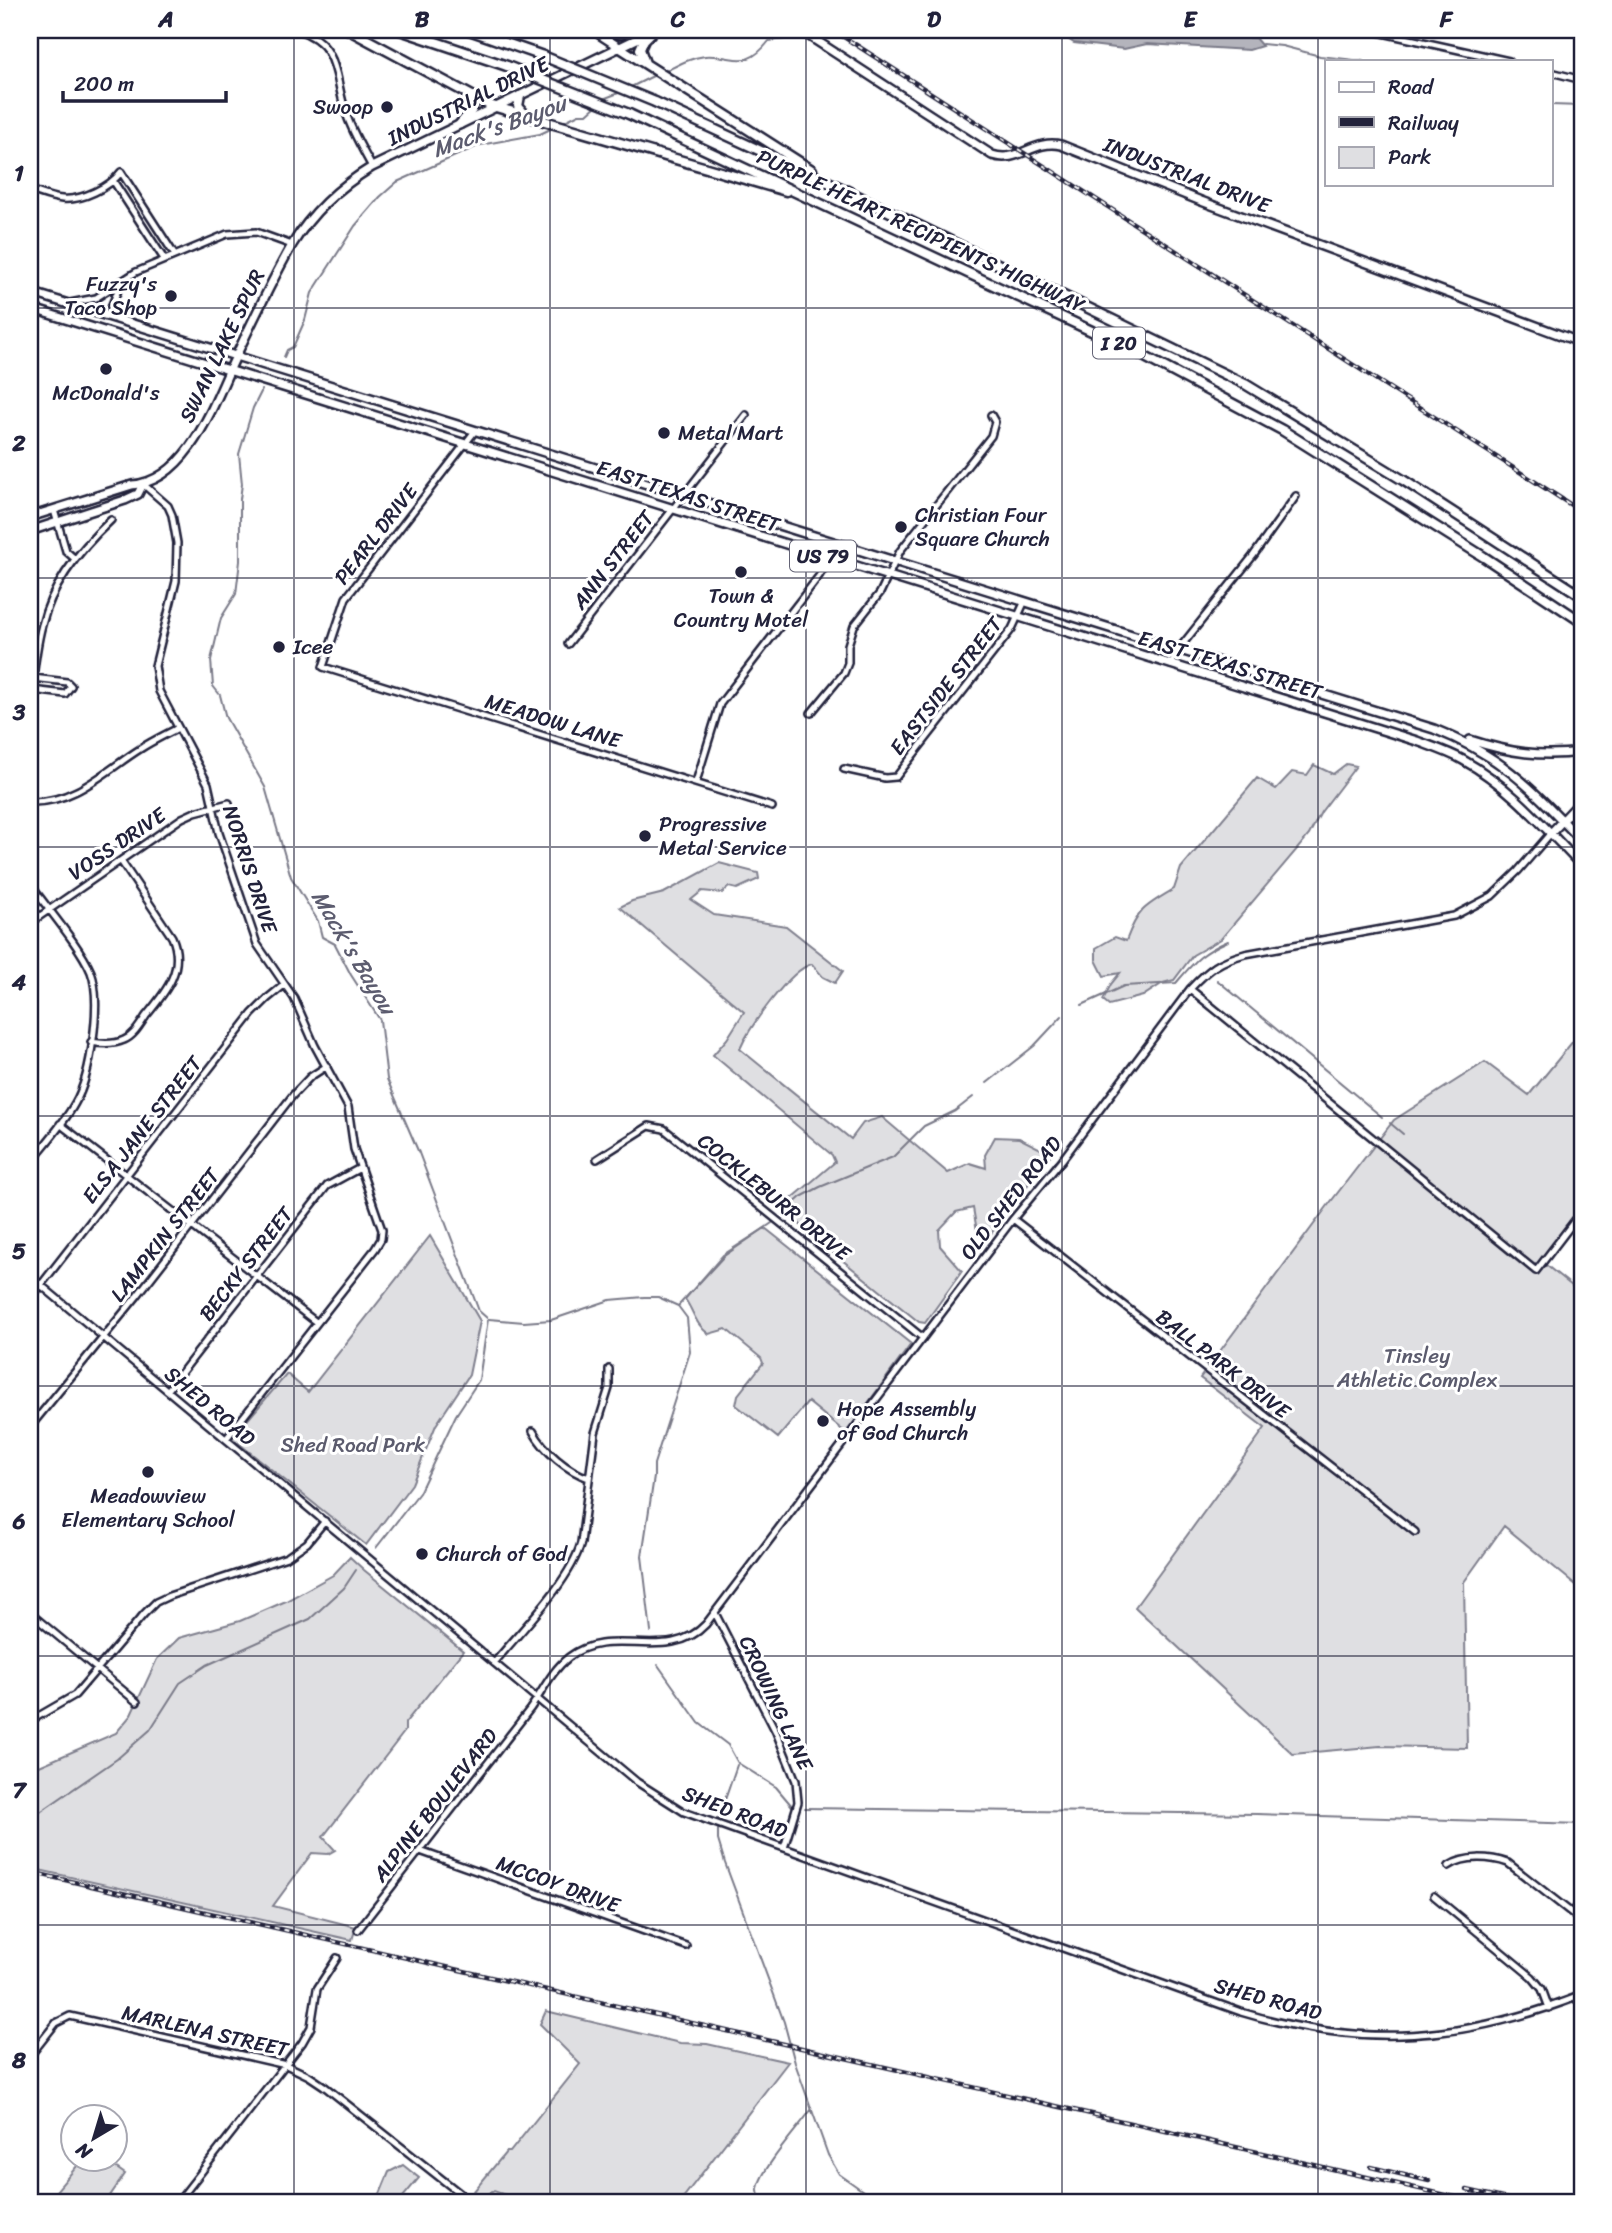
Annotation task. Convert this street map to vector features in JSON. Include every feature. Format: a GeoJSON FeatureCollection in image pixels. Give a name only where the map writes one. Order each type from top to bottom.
{"type":"FeatureCollection","features":[{"type":"Feature","properties":{"kind":"highway"},"geometry":{"type":"LineString","coordinates":[[349,30],[495,108],[819,202]]}},
{"type":"Feature","properties":{"kind":"highway","name":"PURPLE HEART RECIPIENTS HIGHWAY"},"geometry":{"type":"LineString","coordinates":[[400,30],[507,66],[629,114],[1130,349],[1282,430],[1582,622]]}},
{"type":"Feature","properties":{"kind":"highway","name":"PURPLE HEART RECIPIENTS HIGHWAY"},"geometry":{"type":"LineString","coordinates":[[469,30],[543,56],[655,102],[842,188],[1245,384],[1403,480],[1582,596]]}},
{"type":"Feature","properties":{"kind":"highway"},"geometry":{"type":"LineString","coordinates":[[644,64],[639,52],[640,46],[654,30]]}},
{"type":"Feature","properties":{"kind":"highway"},"geometry":{"type":"LineString","coordinates":[[619,47],[675,85],[842,188]]}},
{"type":"Feature","properties":{"kind":"highway"},"geometry":{"type":"LineString","coordinates":[[459,90],[468,97],[472,106],[460,124]]}},
{"type":"Feature","properties":{"kind":"highway"},"geometry":{"type":"LineString","coordinates":[[520,96],[518,106],[528,117]]}},
{"type":"Feature","properties":{"kind":"main road"},"geometry":{"type":"LineString","coordinates":[[594,30],[621,34],[641,30]]}},
{"type":"Feature","properties":{"kind":"main road"},"geometry":{"type":"LineString","coordinates":[[594,30],[619,47]]}},
{"type":"Feature","properties":{"kind":"main road","name":"INDUSTRIAL DRIVE"},"geometry":{"type":"LineString","coordinates":[[292,245],[328,200],[372,167],[654,30]]}},
{"type":"Feature","properties":{"kind":"main road","name":"INDUSTRIAL DRIVE"},"geometry":{"type":"LineString","coordinates":[[800,30],[995,156],[1012,157],[1044,144],[1062,145],[1200,201],[1582,343]]}},
{"type":"Feature","properties":{"kind":"main road","name":"SWAN LAKE SPUR"},"geometry":{"type":"LineString","coordinates":[[30,531],[125,500],[138,494],[144,484],[170,467],[197,437],[215,405],[235,357],[292,245]]}},
{"type":"Feature","properties":{"kind":"main road","name":"EAST TEXAS STREET"},"geometry":{"type":"LineString","coordinates":[[30,292],[1434,729],[1464,741],[1498,761],[1528,785],[1582,841]]}},
{"type":"Feature","properties":{"kind":"main road","name":"EAST TEXAS STREET"},"geometry":{"type":"LineString","coordinates":[[30,308],[1449,753],[1472,765],[1511,796],[1582,866]]}},
{"type":"Feature","properties":{"kind":"main road","name":"SWAN LAKE SPUR"},"geometry":{"type":"LineString","coordinates":[[30,517],[132,485],[144,484]]}},
{"type":"Feature","properties":{"kind":"main road"},"geometry":{"type":"LineString","coordinates":[[1434,729],[1521,754],[1582,752]]}},
{"type":"Feature","properties":{"kind":"main road"},"geometry":{"type":"LineString","coordinates":[[1550,834],[1582,800]]}},
{"type":"Feature","properties":{"kind":"street"},"geometry":{"type":"LineString","coordinates":[[298,30],[317,39],[331,56],[347,116],[372,167]]}},
{"type":"Feature","properties":{"kind":"street"},"geometry":{"type":"LineString","coordinates":[[1369,30],[1504,60]]}},
{"type":"Feature","properties":{"kind":"street"},"geometry":{"type":"LineString","coordinates":[[1552,72],[1582,80]]}},
{"type":"Feature","properties":{"kind":"street"},"geometry":{"type":"LineString","coordinates":[[30,190],[66,200],[83,196],[114,182],[121,172],[174,254]]}},
{"type":"Feature","properties":{"kind":"street"},"geometry":{"type":"LineString","coordinates":[[114,182],[164,259]]}},
{"type":"Feature","properties":{"kind":"street"},"geometry":{"type":"LineString","coordinates":[[131,209],[141,203]]}},
{"type":"Feature","properties":{"kind":"street"},"geometry":{"type":"LineString","coordinates":[[64,303],[96,298],[174,254],[237,232],[265,234],[292,245]]}},
{"type":"Feature","properties":{"kind":"street"},"geometry":{"type":"LineString","coordinates":[[107,317],[123,281]]}},
{"type":"Feature","properties":{"kind":"street","name":"ANN STREET"},"geometry":{"type":"LineString","coordinates":[[568,644],[746,415]]}},
{"type":"Feature","properties":{"kind":"street"},"geometry":{"type":"LineString","coordinates":[[811,713],[844,673],[848,663],[851,632],[880,593],[893,561],[991,436],[995,422],[990,415]]}},
{"type":"Feature","properties":{"kind":"street"},"geometry":{"type":"LineString","coordinates":[[421,430],[425,416]]}},
{"type":"Feature","properties":{"kind":"street","name":"PEARL DRIVE"},"geometry":{"type":"LineString","coordinates":[[323,667],[346,598],[475,431]]}},
{"type":"Feature","properties":{"kind":"street"},"geometry":{"type":"LineString","coordinates":[[564,475],[568,461]]}},
{"type":"Feature","properties":{"kind":"street","name":"NORRIS DRIVE"},"geometry":{"type":"LineString","coordinates":[[144,484],[168,506],[177,543],[176,581],[155,666],[159,691],[208,784],[219,833],[257,944],[302,1011],[315,1046],[348,1107],[354,1149],[381,1222],[381,1239],[316,1322]]}},
{"type":"Feature","properties":{"kind":"street"},"geometry":{"type":"LineString","coordinates":[[1171,665],[1178,650],[1296,496]]}},
{"type":"Feature","properties":{"kind":"street"},"geometry":{"type":"LineString","coordinates":[[54,510],[66,551],[75,559]]}},
{"type":"Feature","properties":{"kind":"street"},"geometry":{"type":"LineString","coordinates":[[30,706],[44,616],[75,559],[110,520]]}},
{"type":"Feature","properties":{"kind":"street"},"geometry":{"type":"LineString","coordinates":[[771,540],[775,525]]}},
{"type":"Feature","properties":{"kind":"street"},"geometry":{"type":"LineString","coordinates":[[696,782],[720,704],[819,576],[835,543]]}},
{"type":"Feature","properties":{"kind":"street","name":"EASTSIDE STREET"},"geometry":{"type":"LineString","coordinates":[[844,769],[885,778],[896,776],[1012,629],[1024,603]]}},
{"type":"Feature","properties":{"kind":"street"},"geometry":{"type":"LineString","coordinates":[[1115,648],[1120,632]]}},
{"type":"Feature","properties":{"kind":"street","name":"MEADOW LANE"},"geometry":{"type":"LineString","coordinates":[[323,667],[772,807]]}},
{"type":"Feature","properties":{"kind":"street"},"geometry":{"type":"LineString","coordinates":[[1257,692],[1262,676]]}},
{"type":"Feature","properties":{"kind":"street"},"geometry":{"type":"LineString","coordinates":[[32,690],[65,694],[71,686],[67,682],[33,678]]}},
{"type":"Feature","properties":{"kind":"street"},"geometry":{"type":"LineString","coordinates":[[1393,734],[1398,718]]}},
{"type":"Feature","properties":{"kind":"street"},"geometry":{"type":"LineString","coordinates":[[30,802],[49,801],[72,794],[178,727]]}},
{"type":"Feature","properties":{"kind":"street","name":"VOSS DRIVE"},"geometry":{"type":"LineString","coordinates":[[30,923],[183,818],[229,803]]}},
{"type":"Feature","properties":{"kind":"street","name":"OLD SHED ROAD"},"geometry":{"type":"LineString","coordinates":[[536,1698],[561,1664],[588,1646],[611,1642],[651,1645],[677,1642],[702,1628],[1190,989],[1217,964],[1226,960],[1442,919],[1466,911],[1492,896],[1550,834]]}},
{"type":"Feature","properties":{"kind":"street"},"geometry":{"type":"LineString","coordinates":[[91,1042],[115,1044],[129,1038],[167,990],[176,969],[176,950],[172,937],[121,861]]}},
{"type":"Feature","properties":{"kind":"street"},"geometry":{"type":"LineString","coordinates":[[30,884],[85,961],[91,972],[96,1003],[81,1092],[30,1163]]}},
{"type":"Feature","properties":{"kind":"street","name":"ELSA JANE STREET"},"geometry":{"type":"LineString","coordinates":[[30,1299],[252,1014],[284,985]]}},
{"type":"Feature","properties":{"kind":"street"},"geometry":{"type":"LineString","coordinates":[[1190,989],[1536,1272],[1582,1211]]}},
{"type":"Feature","properties":{"kind":"street","name":"LAMPKIN STREET"},"geometry":{"type":"LineString","coordinates":[[30,1427],[104,1338],[302,1084],[327,1066]]}},
{"type":"Feature","properties":{"kind":"street"},"geometry":{"type":"LineString","coordinates":[[60,1124],[316,1322],[226,1439]]}},
{"type":"Feature","properties":{"kind":"street","name":"COCKLEBURR DRIVE"},"geometry":{"type":"LineString","coordinates":[[597,1158],[649,1126],[664,1129],[923,1338]]}},
{"type":"Feature","properties":{"kind":"street","name":"BECKY STREET"},"geometry":{"type":"LineString","coordinates":[[168,1390],[327,1186],[360,1168]]}},
{"type":"Feature","properties":{"kind":"street","name":"BALL PARK DRIVE"},"geometry":{"type":"LineString","coordinates":[[1013,1219],[1415,1532]]}},
{"type":"Feature","properties":{"kind":"street","name":"SHED ROAD"},"geometry":{"type":"LineString","coordinates":[[30,1276],[637,1782],[669,1804],[704,1820],[1241,2012],[1292,2026],[1346,2034],[1420,2035],[1480,2027],[1549,2008],[1582,1995]]}},
{"type":"Feature","properties":{"kind":"street"},"geometry":{"type":"LineString","coordinates":[[494,1663],[561,1582],[577,1557],[596,1433],[609,1388],[609,1369]]}},
{"type":"Feature","properties":{"kind":"street"},"geometry":{"type":"LineString","coordinates":[[533,1431],[548,1450],[575,1472],[589,1478]]}},
{"type":"Feature","properties":{"kind":"street"},"geometry":{"type":"LineString","coordinates":[[30,1721],[66,1702],[156,1602],[169,1595],[287,1557],[307,1543],[325,1521]]}},
{"type":"Feature","properties":{"kind":"street"},"geometry":{"type":"LineString","coordinates":[[30,1613],[137,1702]]}},
{"type":"Feature","properties":{"kind":"street","name":"CROWING LANE"},"geometry":{"type":"LineString","coordinates":[[715,1613],[776,1732],[796,1781],[799,1792],[797,1811],[784,1849]]}},
{"type":"Feature","properties":{"kind":"street","name":"ALPINE BOULEVARD"},"geometry":{"type":"LineString","coordinates":[[358,1930],[536,1698]]}},
{"type":"Feature","properties":{"kind":"street","name":"MCCOY DRIVE"},"geometry":{"type":"LineString","coordinates":[[420,1851],[687,1946]]}},
{"type":"Feature","properties":{"kind":"street"},"geometry":{"type":"LineString","coordinates":[[1449,1866],[1465,1859],[1496,1859],[1508,1863],[1582,1921]]}},
{"type":"Feature","properties":{"kind":"street"},"geometry":{"type":"LineString","coordinates":[[1434,1896],[1532,1976],[1542,1989],[1549,2008]]}},
{"type":"Feature","properties":{"kind":"street"},"geometry":{"type":"LineString","coordinates":[[1572,1913],[1582,1901]]}},
{"type":"Feature","properties":{"kind":"street"},"geometry":{"type":"LineString","coordinates":[[177,2203],[307,2036],[313,2018],[317,1989],[337,1958]]}},
{"type":"Feature","properties":{"kind":"street","name":"MARLENA STREET"},"geometry":{"type":"LineString","coordinates":[[30,2056],[56,2022],[70,2016],[286,2065],[324,2086],[472,2203]]}},
{"type":"Feature","properties":{"kind":"green space"},"geometry":{"type":"Polygon","coordinates":[[[1346,764],[1356,766],[1321,812],[1309,835],[1221,939],[1193,955],[1174,980],[1163,983],[1143,996],[1109,1005],[1103,1000],[1120,973],[1104,976],[1096,960],[1096,948],[1115,937],[1126,941],[1139,915],[1149,904],[1174,889],[1181,868],[1257,778],[1276,789],[1292,772],[1307,775],[1314,765],[1333,774],[1346,764]]]}},
{"type":"Feature","properties":{"kind":"green space"},"geometry":{"type":"Polygon","coordinates":[[[719,863],[758,873],[759,879],[737,889],[729,887],[722,893],[702,891],[691,900],[714,915],[786,926],[843,971],[835,983],[823,977],[812,964],[803,968],[771,1000],[740,1049],[851,1139],[863,1123],[882,1117],[948,1173],[970,1163],[986,1168],[985,1155],[995,1137],[1019,1138],[1051,1154],[987,1239],[977,1231],[973,1208],[956,1212],[939,1230],[940,1246],[962,1271],[925,1323],[919,1322],[811,1235],[782,1207],[835,1162],[832,1155],[713,1055],[744,1012],[620,907],[664,893],[719,863]]]}},
{"type":"Feature","properties":{"kind":"green space","name":"Tinsley Athletic Complex"},"geometry":{"type":"Polygon","coordinates":[[[1582,1030],[1582,1207],[1541,1261],[1582,1294],[1582,1590],[1504,1526],[1464,1582],[1467,1748],[1380,1746],[1293,1754],[1135,1607],[1265,1428],[1200,1378],[1394,1120],[1485,1062],[1529,1095],[1582,1030]]]}},
{"type":"Feature","properties":{"kind":"green space"},"geometry":{"type":"Polygon","coordinates":[[[765,1228],[911,1344],[846,1433],[808,1402],[778,1438],[736,1405],[738,1395],[763,1363],[761,1358],[726,1329],[709,1334],[705,1331],[685,1299],[723,1255],[765,1228]]]}},
{"type":"Feature","properties":{"kind":"green space","name":"Shed Road Park"},"geometry":{"type":"Polygon","coordinates":[[[430,1236],[480,1321],[469,1375],[436,1425],[412,1484],[366,1545],[232,1438],[287,1374],[308,1392],[430,1236]]]}},
{"type":"Feature","properties":{"kind":"green space"},"geometry":{"type":"Polygon","coordinates":[[[350,1557],[463,1651],[405,1723],[405,1731],[323,1837],[335,1850],[328,1854],[312,1853],[273,1906],[356,1927],[352,1940],[30,1868],[30,1770],[116,1733],[131,1715],[157,1659],[179,1638],[240,1621],[286,1601],[333,1575],[350,1557]]]}},
{"type":"Feature","properties":{"kind":"green space"},"geometry":{"type":"Polygon","coordinates":[[[546,2011],[680,2043],[707,2044],[788,2062],[679,2203],[510,2203],[511,2197],[494,2191],[483,2197],[474,2191],[506,2152],[510,2152],[580,2064],[540,2024],[546,2011]]]}},
{"type":"Feature","properties":{"kind":"green space"},"geometry":{"type":"Polygon","coordinates":[[[403,2165],[419,2178],[398,2203],[366,2203],[380,2194],[389,2172],[403,2165]]]}},
{"type":"Feature","properties":{"kind":"green space"},"geometry":{"type":"Polygon","coordinates":[[[70,2174],[125,2174],[105,2203],[56,2203],[56,2191],[70,2174]]]}},
{"type":"Feature","properties":{"kind":"shaded area"},"geometry":{"type":"Polygon","coordinates":[[[1192,32],[1255,38],[1262,46],[1249,50],[1147,44],[1124,49],[1074,43],[1063,36],[1063,33],[1104,35],[1192,32]]]}},
{"type":"Feature","properties":{"kind":"waterway","name":"Mack's Bayou"},"geometry":{"type":"LineString","coordinates":[[1025,30],[1064,37]]}},
{"type":"Feature","properties":{"kind":"waterway","name":"Mack's Bayou"},"geometry":{"type":"LineString","coordinates":[[664,72],[705,56],[746,59],[761,50],[769,41],[785,39],[799,31]]}},
{"type":"Feature","properties":{"kind":"waterway","name":"Mack's Bayou"},"geometry":{"type":"LineString","coordinates":[[1262,44],[1354,60]]}},
{"type":"Feature","properties":{"kind":"waterway","name":"Mack's Bayou"},"geometry":{"type":"LineString","coordinates":[[629,88],[655,75]]}},
{"type":"Feature","properties":{"kind":"waterway","name":"Mack's Bayou"},"geometry":{"type":"LineString","coordinates":[[603,99],[621,92]]}},
{"type":"Feature","properties":{"kind":"waterway","name":"Mack's Bayou"},"geometry":{"type":"LineString","coordinates":[[563,122],[579,114],[587,114],[597,105]]}},
{"type":"Feature","properties":{"kind":"waterway","name":"Mack's Bayou"},"geometry":{"type":"LineString","coordinates":[[1552,105],[1582,106]]}},
{"type":"Feature","properties":{"kind":"waterway","name":"Mack's Bayou"},"geometry":{"type":"LineString","coordinates":[[284,357],[287,350],[293,347],[305,320],[312,293],[355,226],[397,182],[480,145],[540,134],[555,127]]}},
{"type":"Feature","properties":{"kind":"waterway","name":"Mack's Bayou"},"geometry":{"type":"LineString","coordinates":[[262,390],[253,408],[239,454],[242,484],[240,561],[236,594],[221,618],[211,660],[213,686],[220,695],[226,718],[265,787],[291,877],[318,921],[322,937],[335,944],[380,1020],[387,1079],[419,1153],[479,1311],[488,1319],[479,1380],[456,1415],[419,1493],[376,1548]]}},
{"type":"Feature","properties":{"kind":"waterway"},"geometry":{"type":"LineString","coordinates":[[1082,1005],[1124,986],[1176,983],[1199,958],[1228,941]]}},
{"type":"Feature","properties":{"kind":"waterway"},"geometry":{"type":"LineString","coordinates":[[1217,980],[1382,1117]]}},
{"type":"Feature","properties":{"kind":"waterway"},"geometry":{"type":"LineString","coordinates":[[987,1083],[1034,1046],[1062,1016]]}},
{"type":"Feature","properties":{"kind":"waterway"},"geometry":{"type":"LineString","coordinates":[[783,1213],[801,1197],[820,1187],[893,1157],[924,1126],[955,1111],[973,1097]]}},
{"type":"Feature","properties":{"kind":"waterway"},"geometry":{"type":"LineString","coordinates":[[1390,1123],[1403,1134]]}},
{"type":"Feature","properties":{"kind":"waterway"},"geometry":{"type":"LineString","coordinates":[[679,1305],[724,1256],[772,1223]]}},
{"type":"Feature","properties":{"kind":"waterway"},"geometry":{"type":"LineString","coordinates":[[489,1319],[524,1322],[551,1320],[610,1300],[644,1297],[658,1297],[678,1306],[687,1318],[690,1352],[654,1464],[642,1556],[651,1632]]}},
{"type":"Feature","properties":{"kind":"waterway","name":"Mack's Bayou"},"geometry":{"type":"LineString","coordinates":[[30,1819],[117,1759],[150,1730],[180,1683],[207,1665],[310,1619],[344,1588],[356,1570]]}},
{"type":"Feature","properties":{"kind":"waterway"},"geometry":{"type":"LineString","coordinates":[[658,1665],[699,1723],[728,1745],[738,1763],[776,1787],[792,1806]]}},
{"type":"Feature","properties":{"kind":"waterway"},"geometry":{"type":"LineString","coordinates":[[718,1820],[737,1765]]}},
{"type":"Feature","properties":{"kind":"waterway"},"geometry":{"type":"LineString","coordinates":[[805,1808],[1257,1814],[1582,1824]]}},
{"type":"Feature","properties":{"kind":"waterway"},"geometry":{"type":"LineString","coordinates":[[718,1830],[725,1863],[784,2022],[795,2063],[828,2155],[839,2174],[880,2203]]}},
{"type":"Feature","properties":{"kind":"waterway"},"geometry":{"type":"LineString","coordinates":[[762,2203],[758,2190],[766,2170],[811,2110]]}},
{"type":"Feature","properties":{"kind":"railway"},"geometry":{"type":"LineString","coordinates":[[833,30],[1582,512]]}},
{"type":"Feature","properties":{"kind":"railway"},"geometry":{"type":"LineString","coordinates":[[30,1872],[1481,2203]]}},
{"type":"Feature","properties":{"kind":"railway"},"geometry":{"type":"LineString","coordinates":[[1371,2167],[1429,2181]]}},
{"type":"Feature","properties":{"kind":"railway"},"geometry":{"type":"LineString","coordinates":[[1467,2190],[1525,2203]]}},
{"type":"Feature","properties":{"kind":"place","name":"Swoop"},"geometry":{"type":"Point","coordinates":[387,107]}},
{"type":"Feature","properties":{"kind":"place","name":"Fuzzy's Taco Shop"},"geometry":{"type":"Point","coordinates":[171,296]}},
{"type":"Feature","properties":{"kind":"place","name":"McDonald's"},"geometry":{"type":"Point","coordinates":[106,369]}},
{"type":"Feature","properties":{"kind":"place","name":"Metal Mart"},"geometry":{"type":"Point","coordinates":[664,433]}},
{"type":"Feature","properties":{"kind":"place","name":"Christian Four Square Church"},"geometry":{"type":"Point","coordinates":[901,527]}},
{"type":"Feature","properties":{"kind":"place","name":"Town & Country Motel"},"geometry":{"type":"Point","coordinates":[741,572]}},
{"type":"Feature","properties":{"kind":"place","name":"Icee"},"geometry":{"type":"Point","coordinates":[279,647]}},
{"type":"Feature","properties":{"kind":"place","name":"Progressive Metal Service"},"geometry":{"type":"Point","coordinates":[645,836]}},
{"type":"Feature","properties":{"kind":"place","name":"Hope Assembly of God Church"},"geometry":{"type":"Point","coordinates":[823,1421]}},
{"type":"Feature","properties":{"kind":"place","name":"Meadowview Elementary School"},"geometry":{"type":"Point","coordinates":[148,1472]}},
{"type":"Feature","properties":{"kind":"place","name":"Church of God"},"geometry":{"type":"Point","coordinates":[422,1554]}}]}
